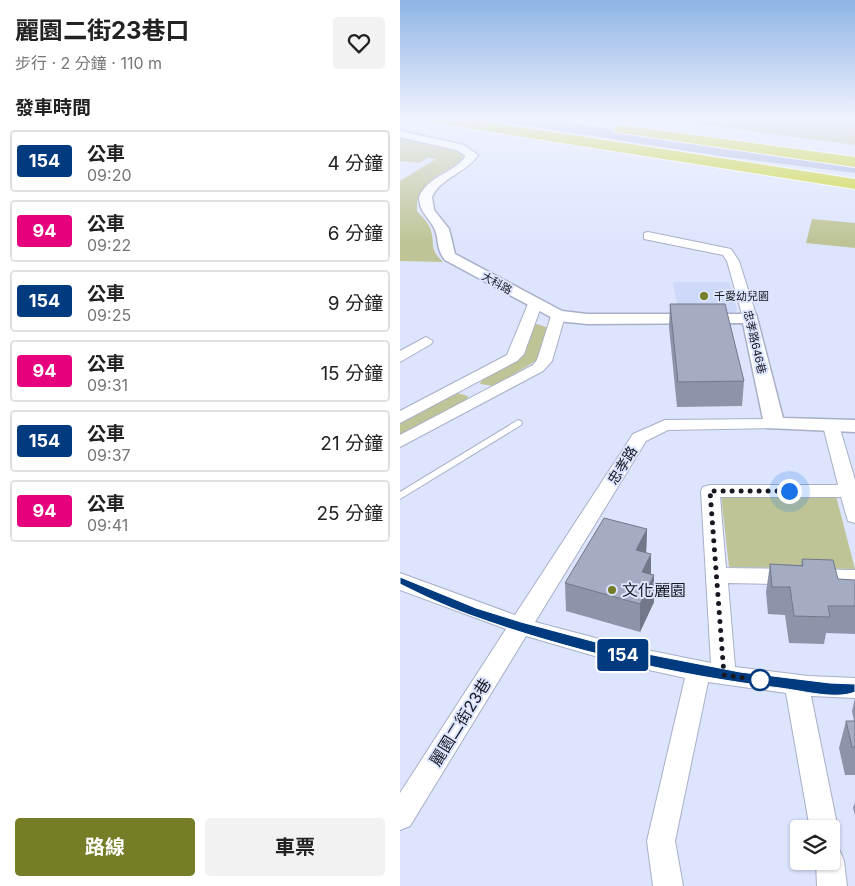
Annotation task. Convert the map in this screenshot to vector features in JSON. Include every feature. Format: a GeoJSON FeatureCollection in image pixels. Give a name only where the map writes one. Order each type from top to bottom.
{"type":"FeatureCollection","features":[{"type":"Feature","properties":{"kind":"highway"},"geometry":{"type":"LineString","coordinates":[[688,159],[750,170],[855,184]]}},
{"type":"Feature","properties":{"kind":"highway"},"geometry":{"type":"LineString","coordinates":[[732,159],[786,168],[855,175]]}},
{"type":"Feature","properties":{"kind":"highway"},"geometry":{"type":"LineString","coordinates":[[838,159],[855,162]]}},
{"type":"Feature","properties":{"kind":"street","name":"大科路"},"geometry":{"type":"LineString","coordinates":[[468,159],[434,184],[428,191],[425,206],[428,214],[440,224],[443,247],[450,257],[558,316],[587,319],[750,318]]}},
{"type":"Feature","properties":{"kind":"street","name":"忠孝路646巷"},"geometry":{"type":"LineString","coordinates":[[648,236],[727,252],[733,261],[750,318],[774,424]]}},
{"type":"Feature","properties":{"kind":"street"},"geometry":{"type":"LineString","coordinates":[[400,418],[507,361],[516,354],[535,304]]}},
{"type":"Feature","properties":{"kind":"street"},"geometry":{"type":"LineString","coordinates":[[400,442],[538,368],[544,361],[558,316]]}},
{"type":"Feature","properties":{"kind":"street"},"geometry":{"type":"LineString","coordinates":[[400,357],[426,341]]}},
{"type":"Feature","properties":{"kind":"street"},"geometry":{"type":"LineString","coordinates":[[462,384],[483,396]]}},
{"type":"Feature","properties":{"kind":"street","name":"忠孝路"},"geometry":{"type":"LineString","coordinates":[[520,627],[639,438],[649,431],[665,425],[774,424],[855,426]]}},
{"type":"Feature","properties":{"kind":"street"},"geometry":{"type":"LineString","coordinates":[[832,426],[855,516]]}},
{"type":"Feature","properties":{"kind":"street"},"geometry":{"type":"LineString","coordinates":[[724,675],[718,575],[710,491],[849,491]]}},
{"type":"Feature","properties":{"kind":"street"},"geometry":{"type":"LineString","coordinates":[[718,575],[855,578]]}},
{"type":"Feature","properties":{"kind":"street"},"geometry":{"type":"LineString","coordinates":[[400,581],[472,611],[520,627],[622,654],[724,675],[830,689],[855,688]]}},
{"type":"Feature","properties":{"kind":"street","name":"麗園二街23巷"},"geometry":{"type":"LineString","coordinates":[[400,817],[520,627]]}},
{"type":"Feature","properties":{"kind":"street"},"geometry":{"type":"LineString","coordinates":[[668,886],[661,841],[698,671]]}},
{"type":"Feature","properties":{"kind":"street"},"geometry":{"type":"LineString","coordinates":[[797,685],[822,820]]}},
{"type":"Feature","properties":{"kind":"street"},"geometry":{"type":"LineString","coordinates":[[831,870],[832,886]]}},
{"type":"Feature","properties":{"kind":"lane"},"geometry":{"type":"LineString","coordinates":[[400,496],[518,423]]}},
{"type":"Feature","properties":{"kind":"shaded area","name":"千愛幼兒園"},"geometry":{"type":"Polygon","coordinates":[[[673,282],[729,282],[737,310],[733,314],[679,314],[673,282]]]}},
{"type":"Feature","properties":{"kind":"green space"},"geometry":{"type":"Polygon","coordinates":[[[400,159],[425,159],[420,163],[400,161],[400,159]]]}},
{"type":"Feature","properties":{"kind":"green space"},"geometry":{"type":"Polygon","coordinates":[[[435,159],[461,159],[430,181],[420,193],[417,201],[417,211],[429,226],[435,253],[443,262],[400,261],[400,181],[435,159]]]}},
{"type":"Feature","properties":{"kind":"green space"},"geometry":{"type":"Polygon","coordinates":[[[812,219],[855,223],[855,248],[806,243],[812,219]]]}},
{"type":"Feature","properties":{"kind":"green space"},"geometry":{"type":"Polygon","coordinates":[[[537,324],[549,328],[539,359],[494,386],[480,384],[482,379],[519,359],[531,327],[537,324]]]}},
{"type":"Feature","properties":{"kind":"green space"},"geometry":{"type":"Polygon","coordinates":[[[457,393],[468,396],[467,401],[400,439],[400,424],[457,393]]]}},
{"type":"Feature","properties":{"kind":"green space"},"geometry":{"type":"Polygon","coordinates":[[[721,495],[836,496],[855,569],[729,567],[721,495]]]}},
{"type":"Feature","properties":{"kind":"building"},"geometry":{"type":"Polygon","coordinates":[[[670,304],[725,304],[744,381],[678,382],[670,304]]]}},
{"type":"Feature","properties":{"kind":"building"},"geometry":{"type":"Polygon","coordinates":[[[604,518],[647,529],[636,550],[651,554],[642,572],[654,575],[640,604],[565,583],[604,518]]]}},
{"type":"Feature","properties":{"kind":"building"},"geometry":{"type":"Polygon","coordinates":[[[802,559],[833,560],[838,579],[855,580],[855,606],[828,606],[830,617],[794,616],[790,587],[772,587],[770,564],[803,566],[802,559]]]}},
{"type":"Feature","properties":{"kind":"building"},"geometry":{"type":"Polygon","coordinates":[[[846,721],[855,721],[855,747],[852,747],[846,721]]]}},
{"type":"Feature","properties":{"kind":"waterway"},"geometry":{"type":"LineString","coordinates":[[790,159],[855,167]]}},
{"type":"Feature","properties":{"kind":"bus line","name":"154"},"geometry":{"type":"LineString","coordinates":[[400,581],[472,611],[520,627],[622,654],[698,671],[740,678],[830,689],[855,688]]}},
{"type":"Feature","properties":{"kind":"place","name":"千愛幼兒園"},"geometry":{"type":"Point","coordinates":[704,296]}},
{"type":"Feature","properties":{"kind":"place","name":"文化麗園"},"geometry":{"type":"Point","coordinates":[612,590]}},
{"type":"Feature","properties":{"kind":"route"},"geometry":{"type":"LineString","coordinates":[[760,680],[724,675],[718,575],[710,491],[789,491]]}}]}
